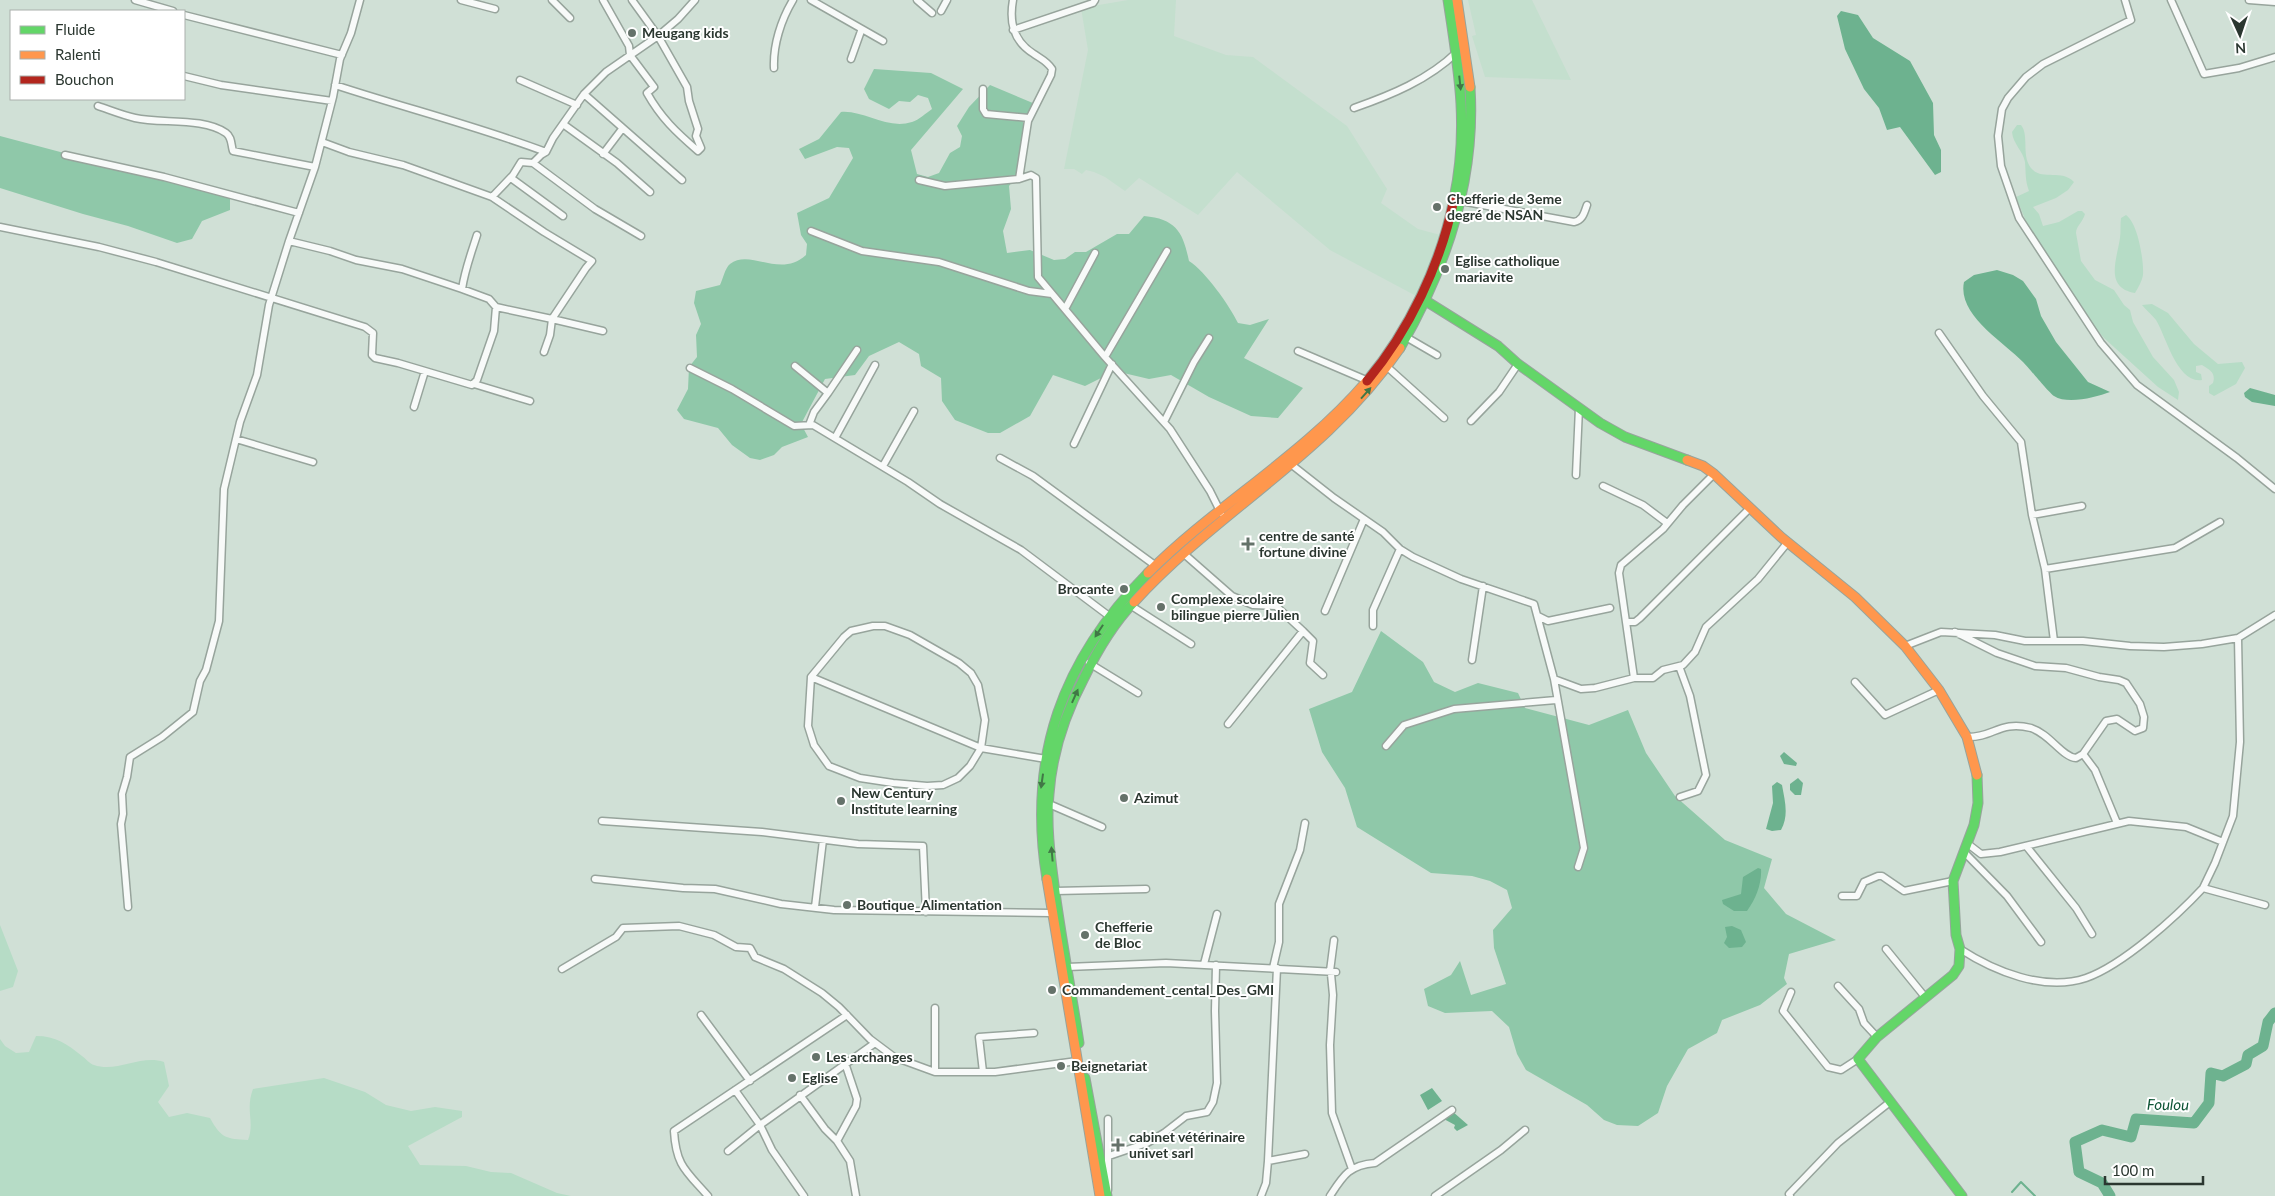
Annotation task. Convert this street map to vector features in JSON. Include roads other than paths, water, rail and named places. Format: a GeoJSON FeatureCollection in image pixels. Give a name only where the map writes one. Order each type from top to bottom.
{"type":"FeatureCollection","features":[{"type":"Feature","properties":{"kind":"main road"},"geometry":{"type":"LineString","coordinates":[[1100,1196],[1051,913],[1039,819],[1042,782],[1056,715],[1081,659],[1109,616],[1156,566],[1325,425],[1366,380],[1384,364],[1420,298],[1439,252],[1454,199],[1462,149],[1463,116],[1457,52],[1448,0]]}},
{"type":"Feature","properties":{"kind":"main road"},"geometry":{"type":"LineString","coordinates":[[1107,1196],[1055,891],[1048,815],[1054,761],[1064,719],[1089,663],[1117,618],[1162,570],[1292,465],[1338,423],[1406,337],[1426,301],[1450,239],[1461,201],[1471,116],[1467,58],[1457,0]]}},
{"type":"Feature","properties":{"kind":"main road"},"geometry":{"type":"LineString","coordinates":[[1426,301],[1498,346],[1518,364],[1600,423],[1626,437],[1703,466],[1714,474],[1788,542],[1849,591],[1905,646],[1939,690],[1967,737],[1977,773],[1978,790],[1974,825],[1953,881],[1955,926],[1960,949],[1958,971],[1877,1037],[1858,1059],[1962,1196]]}},
{"type":"Feature","properties":{"kind":"street"},"geometry":{"type":"LineString","coordinates":[[135,0],[170,10]]}},
{"type":"Feature","properties":{"kind":"street"},"geometry":{"type":"LineString","coordinates":[[128,907],[121,824],[123,814],[122,794],[130,757],[162,737],[193,712],[200,681],[206,670],[219,621],[224,489],[236,439],[257,375],[272,297],[289,241],[316,168],[342,55],[351,33],[360,0]]}},
{"type":"Feature","properties":{"kind":"street"},"geometry":{"type":"LineString","coordinates":[[461,0],[495,9]]}},
{"type":"Feature","properties":{"kind":"street"},"geometry":{"type":"LineString","coordinates":[[552,0],[570,18]]}},
{"type":"Feature","properties":{"kind":"street"},"geometry":{"type":"LineString","coordinates":[[602,0],[629,46],[630,55],[654,87],[647,93],[663,120],[698,151],[701,148],[696,136],[698,130],[689,101],[688,88],[658,36],[632,0]]}},
{"type":"Feature","properties":{"kind":"street"},"geometry":{"type":"LineString","coordinates":[[533,163],[540,155],[546,152],[584,94],[606,72],[658,36],[695,0]]}},
{"type":"Feature","properties":{"kind":"street"},"geometry":{"type":"LineString","coordinates":[[774,68],[774,50],[786,12],[793,0]]}},
{"type":"Feature","properties":{"kind":"street"},"geometry":{"type":"LineString","coordinates":[[811,0],[861,31],[882,41]]}},
{"type":"Feature","properties":{"kind":"street"},"geometry":{"type":"LineString","coordinates":[[917,0],[932,13]]}},
{"type":"Feature","properties":{"kind":"street"},"geometry":{"type":"LineString","coordinates":[[941,11],[947,0]]}},
{"type":"Feature","properties":{"kind":"street"},"geometry":{"type":"LineString","coordinates":[[1013,0],[1010,17],[1013,30],[1032,54],[1047,62],[1052,68],[1052,75],[1029,118],[1019,179]]}},
{"type":"Feature","properties":{"kind":"street"},"geometry":{"type":"LineString","coordinates":[[1013,30],[1093,3],[1095,0]]}},
{"type":"Feature","properties":{"kind":"street"},"geometry":{"type":"LineString","coordinates":[[2125,0],[2131,20],[2043,64],[2026,78],[2008,98],[2002,109],[1998,136],[1998,151],[2005,180],[2018,218],[2100,343],[2114,360],[2137,385],[2275,488]]}},
{"type":"Feature","properties":{"kind":"street"},"geometry":{"type":"LineString","coordinates":[[2171,0],[2204,74],[2238,68],[2275,57]]}},
{"type":"Feature","properties":{"kind":"street"},"geometry":{"type":"LineString","coordinates":[[2249,0],[2275,2]]}},
{"type":"Feature","properties":{"kind":"street"},"geometry":{"type":"LineString","coordinates":[[185,15],[342,55]]}},
{"type":"Feature","properties":{"kind":"street"},"geometry":{"type":"LineString","coordinates":[[851,59],[861,31]]}},
{"type":"Feature","properties":{"kind":"street"},"geometry":{"type":"LineString","coordinates":[[1354,108],[1382,99],[1414,83],[1440,68],[1457,52]]}},
{"type":"Feature","properties":{"kind":"street"},"geometry":{"type":"LineString","coordinates":[[185,76],[332,102]]}},
{"type":"Feature","properties":{"kind":"street"},"geometry":{"type":"LineString","coordinates":[[520,80],[577,105]]}},
{"type":"Feature","properties":{"kind":"street"},"geometry":{"type":"LineString","coordinates":[[335,85],[430,116],[497,134],[546,152]]}},
{"type":"Feature","properties":{"kind":"street"},"geometry":{"type":"LineString","coordinates":[[982,89],[983,109],[986,114],[1029,118]]}},
{"type":"Feature","properties":{"kind":"street"},"geometry":{"type":"LineString","coordinates":[[584,94],[682,180]]}},
{"type":"Feature","properties":{"kind":"street"},"geometry":{"type":"LineString","coordinates":[[98,106],[135,118],[190,123],[211,128],[227,134],[233,151],[316,168]]}},
{"type":"Feature","properties":{"kind":"street"},"geometry":{"type":"LineString","coordinates":[[563,124],[617,163],[650,192]]}},
{"type":"Feature","properties":{"kind":"street"},"geometry":{"type":"LineString","coordinates":[[603,154],[622,129]]}},
{"type":"Feature","properties":{"kind":"street"},"geometry":{"type":"LineString","coordinates":[[322,142],[349,152],[403,165],[492,197],[592,261],[552,319],[550,336],[544,352]]}},
{"type":"Feature","properties":{"kind":"street"},"geometry":{"type":"LineString","coordinates":[[65,155],[164,177],[299,213]]}},
{"type":"Feature","properties":{"kind":"street"},"geometry":{"type":"LineString","coordinates":[[492,197],[511,178],[521,162],[533,163],[595,209],[641,236]]}},
{"type":"Feature","properties":{"kind":"street"},"geometry":{"type":"LineString","coordinates":[[919,180],[945,186],[1019,179],[1031,175],[1036,178],[1038,220],[1037,272],[1042,283],[1164,422],[1210,491],[1221,513]]}},
{"type":"Feature","properties":{"kind":"street"},"geometry":{"type":"LineString","coordinates":[[511,178],[563,216]]}},
{"type":"Feature","properties":{"kind":"street"},"geometry":{"type":"LineString","coordinates":[[1461,201],[1574,222],[1580,221],[1587,205]]}},
{"type":"Feature","properties":{"kind":"street"},"geometry":{"type":"LineString","coordinates":[[0,227],[99,247],[156,262],[365,326],[373,333],[372,354],[375,358],[425,370],[530,401]]}},
{"type":"Feature","properties":{"kind":"street"},"geometry":{"type":"LineString","coordinates":[[811,231],[862,251],[939,262],[1030,291],[1052,294]]}},
{"type":"Feature","properties":{"kind":"street"},"geometry":{"type":"LineString","coordinates":[[462,288],[465,265],[470,259],[477,235]]}},
{"type":"Feature","properties":{"kind":"street"},"geometry":{"type":"LineString","coordinates":[[289,241],[330,251],[356,260],[402,269],[462,288],[489,299],[496,307],[604,331]]}},
{"type":"Feature","properties":{"kind":"street"},"geometry":{"type":"LineString","coordinates":[[1105,357],[1167,251]]}},
{"type":"Feature","properties":{"kind":"street"},"geometry":{"type":"LineString","coordinates":[[1066,309],[1095,253]]}},
{"type":"Feature","properties":{"kind":"street"},"geometry":{"type":"LineString","coordinates":[[474,384],[494,331],[496,307]]}},
{"type":"Feature","properties":{"kind":"street"},"geometry":{"type":"LineString","coordinates":[[1939,333],[1984,396],[2021,442],[2032,515],[2045,569],[2054,641]]}},
{"type":"Feature","properties":{"kind":"street"},"geometry":{"type":"LineString","coordinates":[[1406,337],[1437,355]]}},
{"type":"Feature","properties":{"kind":"street"},"geometry":{"type":"LineString","coordinates":[[1164,422],[1194,362],[1209,338]]}},
{"type":"Feature","properties":{"kind":"street"},"geometry":{"type":"LineString","coordinates":[[809,425],[814,412],[857,350]]}},
{"type":"Feature","properties":{"kind":"street"},"geometry":{"type":"LineString","coordinates":[[1298,351],[1366,380]]}},
{"type":"Feature","properties":{"kind":"street"},"geometry":{"type":"LineString","coordinates":[[1074,444],[1112,364]]}},
{"type":"Feature","properties":{"kind":"street"},"geometry":{"type":"LineString","coordinates":[[1384,364],[1444,418]]}},
{"type":"Feature","properties":{"kind":"street"},"geometry":{"type":"LineString","coordinates":[[1470,421],[1498,392],[1518,364]]}},
{"type":"Feature","properties":{"kind":"street"},"geometry":{"type":"LineString","coordinates":[[835,438],[875,365]]}},
{"type":"Feature","properties":{"kind":"street"},"geometry":{"type":"LineString","coordinates":[[795,366],[828,393]]}},
{"type":"Feature","properties":{"kind":"street"},"geometry":{"type":"LineString","coordinates":[[690,368],[732,389],[794,426],[809,425],[883,466],[940,504],[1021,550],[1109,616]]}},
{"type":"Feature","properties":{"kind":"street"},"geometry":{"type":"LineString","coordinates":[[414,407],[425,370]]}},
{"type":"Feature","properties":{"kind":"street"},"geometry":{"type":"LineString","coordinates":[[1576,474],[1579,408]]}},
{"type":"Feature","properties":{"kind":"street"},"geometry":{"type":"LineString","coordinates":[[883,466],[914,411]]}},
{"type":"Feature","properties":{"kind":"street"},"geometry":{"type":"LineString","coordinates":[[236,439],[313,462]]}},
{"type":"Feature","properties":{"kind":"street"},"geometry":{"type":"LineString","coordinates":[[1000,458],[1033,476],[1156,566]]}},
{"type":"Feature","properties":{"kind":"street"},"geometry":{"type":"LineString","coordinates":[[1292,465],[1383,532],[1400,549],[1427,565],[1534,604],[1554,679],[1556,700],[1584,848],[1578,867]]}},
{"type":"Feature","properties":{"kind":"street"},"geometry":{"type":"LineString","coordinates":[[1634,678],[1619,573],[1621,565],[1667,524],[1714,474]]}},
{"type":"Feature","properties":{"kind":"street"},"geometry":{"type":"LineString","coordinates":[[1603,486],[1642,505],[1667,524]]}},
{"type":"Feature","properties":{"kind":"street"},"geometry":{"type":"LineString","coordinates":[[2032,515],[2082,506]]}},
{"type":"Feature","properties":{"kind":"street"},"geometry":{"type":"LineString","coordinates":[[1626,622],[1635,622],[1640,618],[1750,508]]}},
{"type":"Feature","properties":{"kind":"street"},"geometry":{"type":"LineString","coordinates":[[1325,611],[1364,519]]}},
{"type":"Feature","properties":{"kind":"street"},"geometry":{"type":"LineString","coordinates":[[2045,569],[2175,548],[2220,522]]}},
{"type":"Feature","properties":{"kind":"street"},"geometry":{"type":"LineString","coordinates":[[1554,679],[1582,689],[1595,688],[1634,678],[1653,678],[1663,670],[1679,666],[1692,657],[1706,627],[1758,579],[1788,542]]}},
{"type":"Feature","properties":{"kind":"street"},"geometry":{"type":"LineString","coordinates":[[1373,626],[1373,610],[1400,549]]}},
{"type":"Feature","properties":{"kind":"street"},"geometry":{"type":"LineString","coordinates":[[1183,553],[1232,596],[1253,605],[1276,606],[1313,641],[1310,663],[1322,675]]}},
{"type":"Feature","properties":{"kind":"street"},"geometry":{"type":"LineString","coordinates":[[1472,660],[1483,586]]}},
{"type":"Feature","properties":{"kind":"street"},"geometry":{"type":"LineString","coordinates":[[1130,605],[1191,644]]}},
{"type":"Feature","properties":{"kind":"street"},"geometry":{"type":"LineString","coordinates":[[1538,616],[1548,621],[1610,608]]}},
{"type":"Feature","properties":{"kind":"street"},"geometry":{"type":"LineString","coordinates":[[1905,646],[1941,632],[1955,632],[2025,641],[2083,641],[2130,646],[2164,647],[2238,638],[2275,614]]}},
{"type":"Feature","properties":{"kind":"street"},"geometry":{"type":"LineString","coordinates":[[873,626],[885,626],[910,635],[960,663],[971,673],[983,702],[985,720],[981,748],[970,766],[958,778],[943,784],[927,786],[893,784],[860,778],[829,766],[814,745],[808,726],[810,677],[851,631],[873,626]]}},
{"type":"Feature","properties":{"kind":"street"},"geometry":{"type":"LineString","coordinates":[[1228,724],[1303,631]]}},
{"type":"Feature","properties":{"kind":"street"},"geometry":{"type":"LineString","coordinates":[[1955,632],[1975,644],[2015,661],[2035,666],[2072,669],[2126,683],[2140,704],[2144,717],[2143,728],[2135,732],[2117,719],[2106,721],[2083,754],[2080,757],[2072,758],[2066,755],[2042,733],[2020,726],[2002,726],[1981,736],[1967,737]]}},
{"type":"Feature","properties":{"kind":"street"},"geometry":{"type":"LineString","coordinates":[[1960,949],[1998,970],[2032,979],[2060,982],[2086,977],[2109,966],[2158,931],[2203,888],[2233,816],[2238,783],[2240,742],[2238,638]]}},
{"type":"Feature","properties":{"kind":"street"},"geometry":{"type":"LineString","coordinates":[[1089,663],[1138,693]]}},
{"type":"Feature","properties":{"kind":"street"},"geometry":{"type":"LineString","coordinates":[[1679,666],[1690,696],[1706,775],[1698,791],[1680,797]]}},
{"type":"Feature","properties":{"kind":"street"},"geometry":{"type":"LineString","coordinates":[[810,677],[981,748],[1046,760]]}},
{"type":"Feature","properties":{"kind":"street"},"geometry":{"type":"LineString","coordinates":[[1855,682],[1885,715],[1939,690]]}},
{"type":"Feature","properties":{"kind":"street"},"geometry":{"type":"LineString","coordinates":[[1386,746],[1404,725],[1454,709],[1556,700]]}},
{"type":"Feature","properties":{"kind":"street"},"geometry":{"type":"LineString","coordinates":[[2083,754],[2095,770],[2117,823]]}},
{"type":"Feature","properties":{"kind":"street"},"geometry":{"type":"LineString","coordinates":[[1049,804],[1102,827]]}},
{"type":"Feature","properties":{"kind":"street"},"geometry":{"type":"LineString","coordinates":[[602,821],[762,832],[822,840],[923,846],[926,912]]}},
{"type":"Feature","properties":{"kind":"street"},"geometry":{"type":"LineString","coordinates":[[1966,848],[1982,854],[2027,847],[2117,823],[2146,822],[2186,827],[2223,842]]}},
{"type":"Feature","properties":{"kind":"street"},"geometry":{"type":"LineString","coordinates":[[1262,1196],[1266,1183],[1268,1161],[1275,968],[1279,942],[1279,904],[1300,850],[1305,823]]}},
{"type":"Feature","properties":{"kind":"street"},"geometry":{"type":"LineString","coordinates":[[815,907],[822,840]]}},
{"type":"Feature","properties":{"kind":"street"},"geometry":{"type":"LineString","coordinates":[[2027,847],[2076,908],[2092,934]]}},
{"type":"Feature","properties":{"kind":"street"},"geometry":{"type":"LineString","coordinates":[[1966,848],[2007,896],[2041,942]]}},
{"type":"Feature","properties":{"kind":"street"},"geometry":{"type":"LineString","coordinates":[[1842,896],[1857,896],[1864,882],[1878,876],[1882,876],[1904,891],[1953,881]]}},
{"type":"Feature","properties":{"kind":"street"},"geometry":{"type":"LineString","coordinates":[[595,879],[683,888],[715,889],[781,904],[855,912],[1051,913]]}},
{"type":"Feature","properties":{"kind":"street"},"geometry":{"type":"LineString","coordinates":[[2203,888],[2266,905]]}},
{"type":"Feature","properties":{"kind":"street"},"geometry":{"type":"LineString","coordinates":[[1055,891],[1146,889]]}},
{"type":"Feature","properties":{"kind":"street"},"geometry":{"type":"LineString","coordinates":[[1204,964],[1217,914]]}},
{"type":"Feature","properties":{"kind":"street"},"geometry":{"type":"LineString","coordinates":[[562,969],[616,937],[623,928],[680,926],[714,935],[736,947],[750,948],[755,957],[784,969],[822,993],[874,1043],[894,1057],[935,1072],[983,1072],[1030,1069],[1076,1061]]}},
{"type":"Feature","properties":{"kind":"street"},"geometry":{"type":"LineString","coordinates":[[1334,940],[1330,1045],[1332,1113],[1352,1169]]}},
{"type":"Feature","properties":{"kind":"street"},"geometry":{"type":"LineString","coordinates":[[1886,949],[1925,997]]}},
{"type":"Feature","properties":{"kind":"street"},"geometry":{"type":"LineString","coordinates":[[1067,966],[1131,963],[1204,964],[1332,972]]}},
{"type":"Feature","properties":{"kind":"street"},"geometry":{"type":"LineString","coordinates":[[1108,1156],[1147,1143],[1164,1133],[1181,1118],[1207,1112],[1213,1102],[1217,1083],[1216,965]]}},
{"type":"Feature","properties":{"kind":"street"},"geometry":{"type":"LineString","coordinates":[[1838,986],[1859,1009],[1864,1023],[1877,1037]]}},
{"type":"Feature","properties":{"kind":"street"},"geometry":{"type":"LineString","coordinates":[[1791,992],[1783,1011],[1828,1067],[1841,1070],[1858,1059]]}},
{"type":"Feature","properties":{"kind":"street"},"geometry":{"type":"LineString","coordinates":[[935,1008],[935,1072]]}},
{"type":"Feature","properties":{"kind":"street"},"geometry":{"type":"LineString","coordinates":[[701,1015],[750,1081]]}},
{"type":"Feature","properties":{"kind":"street"},"geometry":{"type":"LineString","coordinates":[[708,1196],[681,1165],[676,1151],[674,1131],[847,1015]]}},
{"type":"Feature","properties":{"kind":"street"},"geometry":{"type":"LineString","coordinates":[[983,1072],[979,1036],[1034,1033]]}},
{"type":"Feature","properties":{"kind":"street"},"geometry":{"type":"LineString","coordinates":[[728,1151],[800,1095],[874,1043]]}},
{"type":"Feature","properties":{"kind":"street"},"geometry":{"type":"LineString","coordinates":[[837,1141],[856,1106],[857,1099],[845,1063]]}},
{"type":"Feature","properties":{"kind":"street"},"geometry":{"type":"LineString","coordinates":[[735,1090],[760,1125],[772,1150],[804,1196]]}},
{"type":"Feature","properties":{"kind":"street"},"geometry":{"type":"LineString","coordinates":[[800,1095],[850,1160],[856,1196]]}},
{"type":"Feature","properties":{"kind":"street"},"geometry":{"type":"LineString","coordinates":[[1790,1196],[1789,1194],[1838,1143],[1890,1102]]}},
{"type":"Feature","properties":{"kind":"street"},"geometry":{"type":"LineString","coordinates":[[1330,1196],[1342,1177],[1352,1169],[1375,1163],[1452,1110]]}},
{"type":"Feature","properties":{"kind":"street"},"geometry":{"type":"LineString","coordinates":[[1107,1196],[1108,1119]]}},
{"type":"Feature","properties":{"kind":"street"},"geometry":{"type":"LineString","coordinates":[[1435,1196],[1501,1150],[1525,1130]]}},
{"type":"Feature","properties":{"kind":"street"},"geometry":{"type":"LineString","coordinates":[[1268,1161],[1305,1154]]}},
{"type":"Feature","properties":{"kind":"waterway","name":"Foulou"},"geometry":{"type":"LineString","coordinates":[[2110,1196],[2102,1183],[2079,1172],[2075,1142],[2102,1130],[2131,1137],[2136,1119],[2194,1123],[2209,1103],[2211,1073],[2223,1076],[2246,1064],[2248,1055],[2263,1046],[2268,1022],[2275,1013]]}},
{"type":"Feature","properties":{"kind":"waterway"},"geometry":{"type":"LineString","coordinates":[[2012,1192],[2021,1182],[2035,1196]]}},
{"type":"Feature","properties":{"kind":"place","name":"Meugang kids"},"geometry":{"type":"Point","coordinates":[632,33]}},
{"type":"Feature","properties":{"kind":"place","name":"Chefferie de 3eme degré de NSAN"},"geometry":{"type":"Point","coordinates":[1437,207]}},
{"type":"Feature","properties":{"kind":"place","name":"Eglise catholique mariavite"},"geometry":{"type":"Point","coordinates":[1445,269]}},
{"type":"Feature","properties":{"kind":"place","name":"centre de santé fortune divine"},"geometry":{"type":"Point","coordinates":[1248,544]}},
{"type":"Feature","properties":{"kind":"place","name":"Brocante"},"geometry":{"type":"Point","coordinates":[1124,589]}},
{"type":"Feature","properties":{"kind":"place","name":"Complexe scolaire bilingue pierre Julien"},"geometry":{"type":"Point","coordinates":[1161,607]}},
{"type":"Feature","properties":{"kind":"place","name":"Azimut"},"geometry":{"type":"Point","coordinates":[1124,798]}},
{"type":"Feature","properties":{"kind":"place","name":"New Century Institute learning"},"geometry":{"type":"Point","coordinates":[841,801]}},
{"type":"Feature","properties":{"kind":"place","name":"Boutique_Alimentation"},"geometry":{"type":"Point","coordinates":[847,905]}},
{"type":"Feature","properties":{"kind":"place","name":"Chefferie de Bloc"},"geometry":{"type":"Point","coordinates":[1085,935]}},
{"type":"Feature","properties":{"kind":"place","name":"Commandement_cental_Des_GMI"},"geometry":{"type":"Point","coordinates":[1052,990]}},
{"type":"Feature","properties":{"kind":"place","name":"Les archanges"},"geometry":{"type":"Point","coordinates":[816,1057]}},
{"type":"Feature","properties":{"kind":"place","name":"Beignetariat"},"geometry":{"type":"Point","coordinates":[1061,1066]}},
{"type":"Feature","properties":{"kind":"place","name":"Eglise"},"geometry":{"type":"Point","coordinates":[792,1078]}},
{"type":"Feature","properties":{"kind":"place","name":"cabinet vétérinaire univet sarl"},"geometry":{"type":"Point","coordinates":[1118,1145]}}]}
